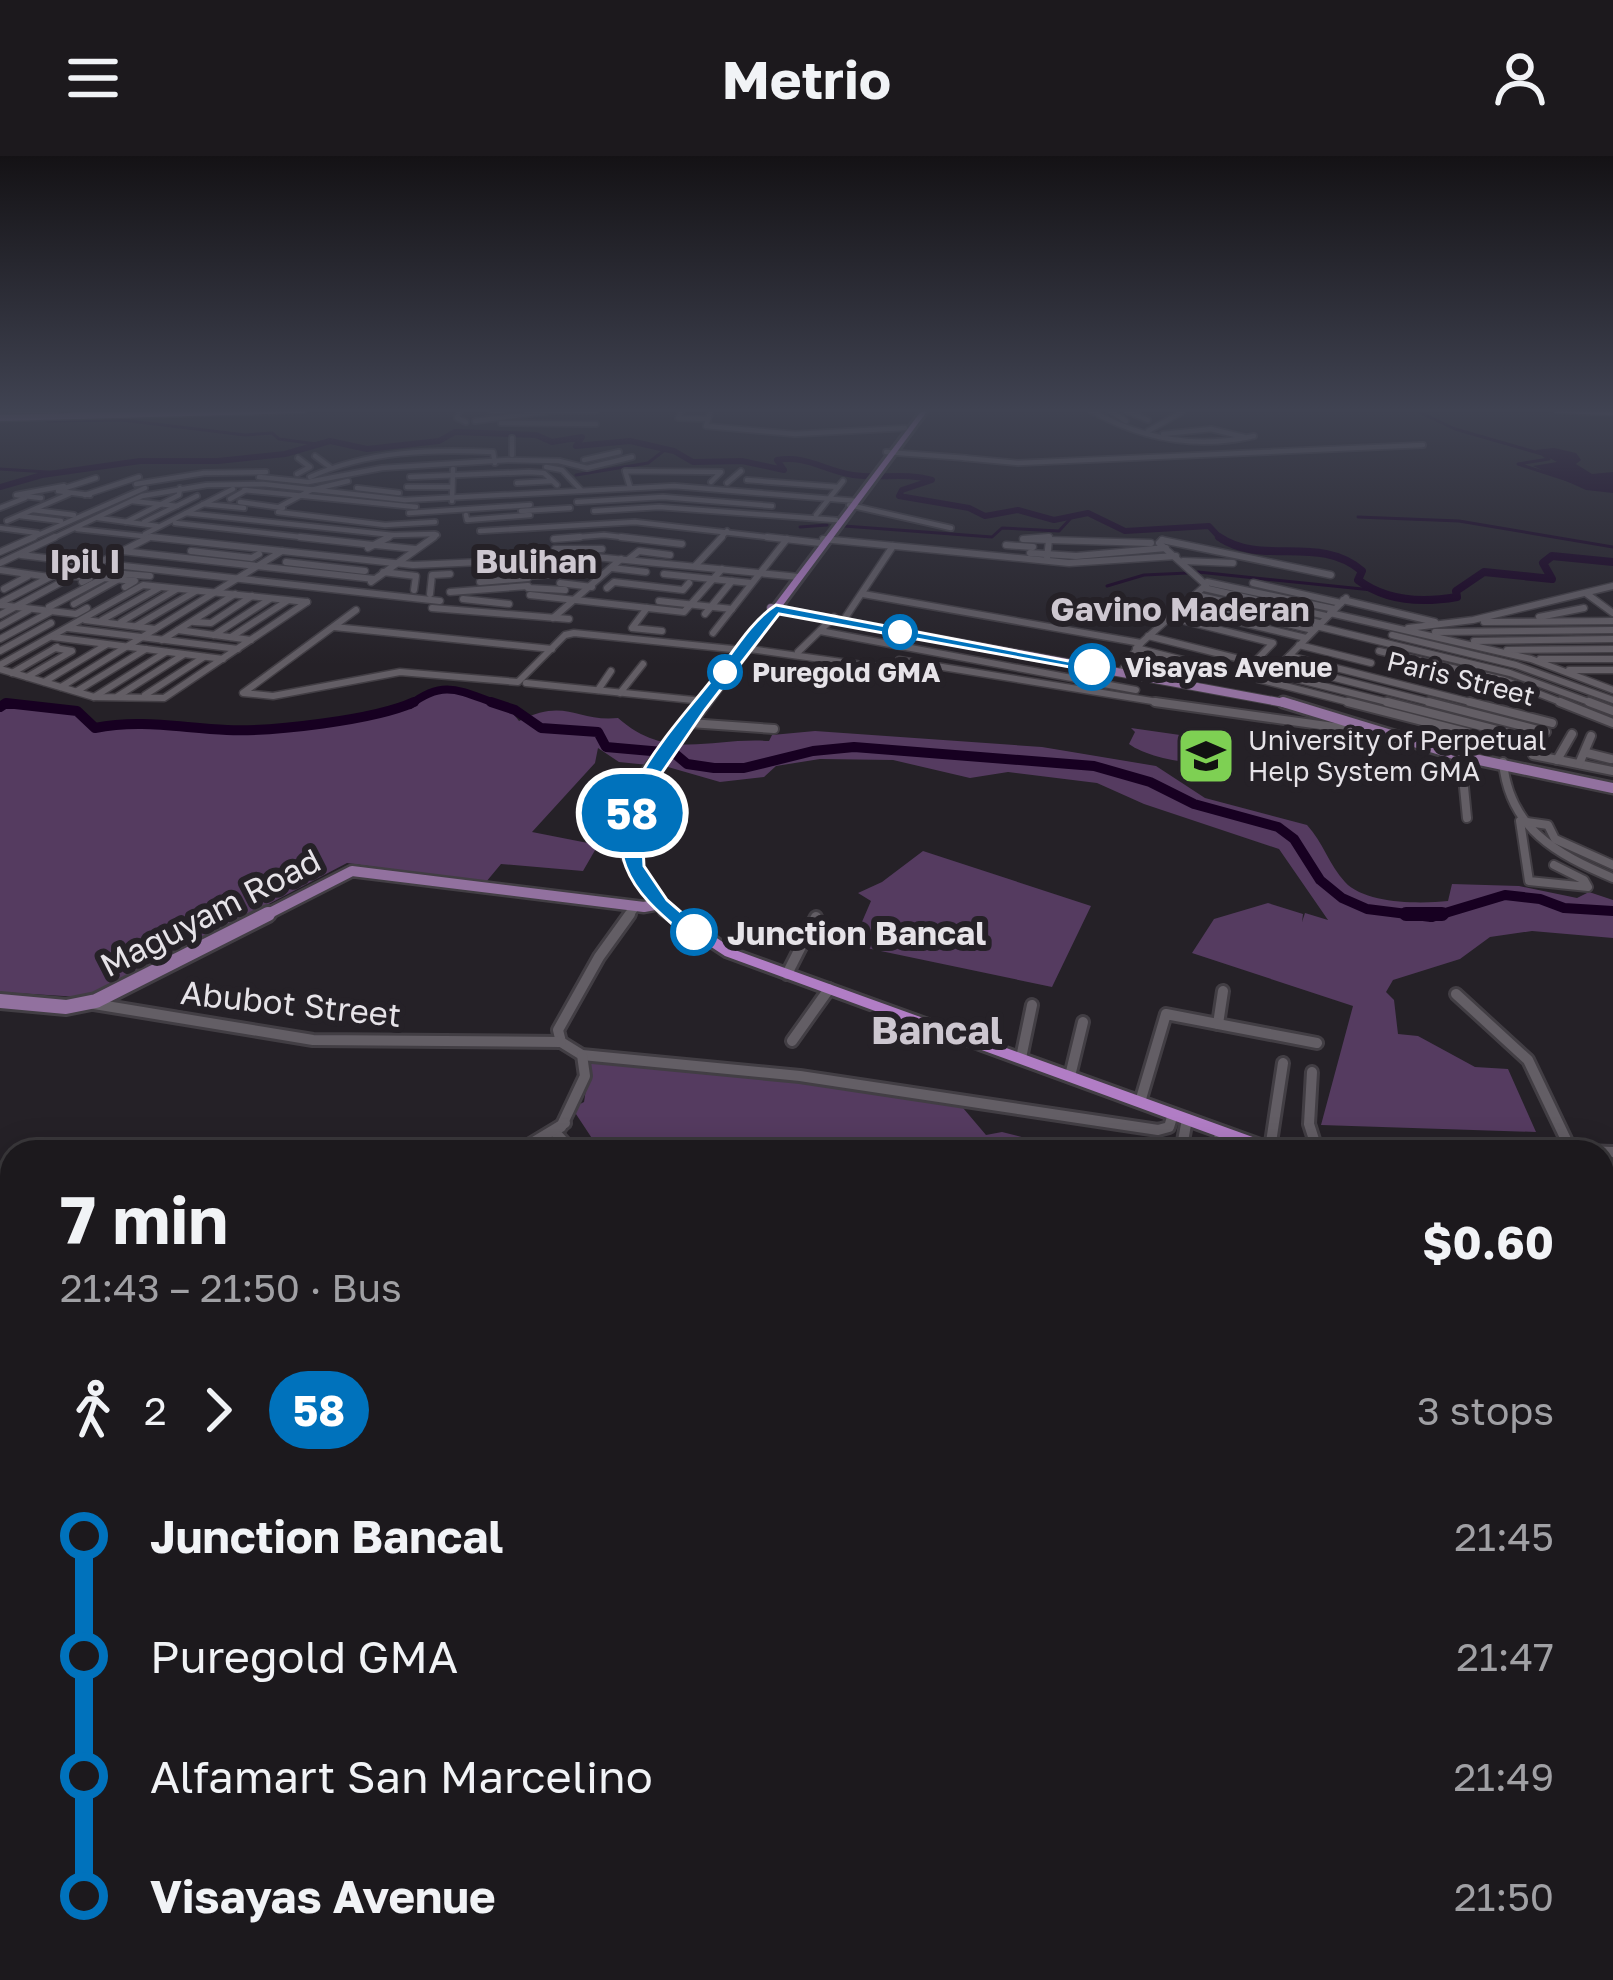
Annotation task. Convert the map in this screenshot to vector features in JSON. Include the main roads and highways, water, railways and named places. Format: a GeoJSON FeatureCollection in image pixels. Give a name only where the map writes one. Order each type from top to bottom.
{"type":"FeatureCollection","features":[{"type":"Feature","properties":{"kind":"highway"},"geometry":{"type":"LineString","coordinates":[[823,540],[858,495]]}},
{"type":"Feature","properties":{"kind":"highway"},"geometry":{"type":"LineString","coordinates":[[852,503],[623,811],[623,849],[659,904],[684,926],[730,953],[826,993],[1247,1140]]}},
{"type":"Feature","properties":{"kind":"highway"},"geometry":{"type":"LineString","coordinates":[[674,739],[701,704]]}},
{"type":"Feature","properties":{"kind":"main road"},"geometry":{"type":"LineString","coordinates":[[774,608],[1254,695],[1503,764]]}},
{"type":"Feature","properties":{"kind":"main road"},"geometry":{"type":"LineString","coordinates":[[1122,670],[1254,695]]}},
{"type":"Feature","properties":{"kind":"main road"},"geometry":{"type":"LineString","coordinates":[[1385,731],[1461,756],[1503,764],[1535,753],[1613,778]]}},
{"type":"Feature","properties":{"kind":"main road","name":"Maguyam Road"},"geometry":{"type":"LineString","coordinates":[[0,1000],[59,1007],[88,1003],[352,871],[636,906],[659,904]]}},
{"type":"Feature","properties":{"kind":"waterway"},"geometry":{"type":"LineString","coordinates":[[899,495],[969,508],[985,516],[1018,510],[1054,520],[1088,513],[1125,531],[1209,526],[1219,537]]}},
{"type":"Feature","properties":{"kind":"waterway"},"geometry":{"type":"LineString","coordinates":[[1358,517],[1459,521],[1613,547]]}},
{"type":"Feature","properties":{"kind":"waterway"},"geometry":{"type":"LineString","coordinates":[[844,526],[992,537],[1002,528],[1059,531],[1070,519]]}},
{"type":"Feature","properties":{"kind":"waterway"},"geometry":{"type":"LineString","coordinates":[[800,527],[827,525]]}},
{"type":"Feature","properties":{"kind":"waterway"},"geometry":{"type":"LineString","coordinates":[[1219,537],[1254,550],[1328,554],[1362,571],[1358,580],[1369,587],[1418,600],[1457,597],[1456,591],[1484,572],[1552,579],[1543,563],[1552,556],[1613,562]]}},
{"type":"Feature","properties":{"kind":"waterway"},"geometry":{"type":"LineString","coordinates":[[1198,572],[1372,590]]}},
{"type":"Feature","properties":{"kind":"waterway"},"geometry":{"type":"LineString","coordinates":[[1107,586],[1144,575],[1188,573]]}},
{"type":"Feature","properties":{"kind":"waterway"},"geometry":{"type":"LineString","coordinates":[[410,705],[444,690],[500,705]]}},
{"type":"Feature","properties":{"kind":"waterway"},"geometry":{"type":"LineString","coordinates":[[24,705],[77,711],[95,728],[145,724],[246,730],[350,719],[414,702]]}},
{"type":"Feature","properties":{"kind":"waterway"},"geometry":{"type":"LineString","coordinates":[[491,702],[500,705]]}},
{"type":"Feature","properties":{"kind":"waterway"},"geometry":{"type":"LineString","coordinates":[[3,705],[24,705]]}},
{"type":"Feature","properties":{"kind":"waterway"},"geometry":{"type":"LineString","coordinates":[[3,705],[24,705]]}},
{"type":"Feature","properties":{"kind":"waterway"},"geometry":{"type":"LineString","coordinates":[[500,705],[541,728],[598,732],[606,747],[674,753],[687,764],[714,768],[744,768],[813,751],[854,747],[1094,766],[1150,782],[1194,804],[1278,827],[1294,839],[1320,880],[1342,898],[1367,909],[1407,914]]}},
{"type":"Feature","properties":{"kind":"waterway"},"geometry":{"type":"LineString","coordinates":[[1442,914],[1505,895],[1540,899],[1564,908],[1613,911]]}},
{"type":"Feature","properties":{"kind":"waterway"},"geometry":{"type":"LineString","coordinates":[[1407,914],[1442,914]]}},
{"type":"Feature","properties":{"kind":"waterway"},"geometry":{"type":"LineString","coordinates":[[1407,914],[1431,917]]}},
{"type":"Feature","properties":{"kind":"waterway"},"geometry":{"type":"LineString","coordinates":[[1432,917],[1442,914]]}},
{"type":"Feature","properties":{"kind":"place","name":"Visayas Avenue"},"geometry":{"type":"Point","coordinates":[1092,667]}},
{"type":"Feature","properties":{"kind":"place","name":"Puregold GMA"},"geometry":{"type":"Point","coordinates":[725,672]}},
{"type":"Feature","properties":{"kind":"place","name":"University of Perpetual Help System GMA"},"geometry":{"type":"Point","coordinates":[1206,756]}},
{"type":"Feature","properties":{"kind":"place","name":"Junction Bancal"},"geometry":{"type":"Point","coordinates":[694,932]}},
{"type":"Feature","properties":{"kind":"district","name":"Ipil I"},"geometry":{"type":"Point","coordinates":[85,560]}},
{"type":"Feature","properties":{"kind":"district","name":"Bulihan"},"geometry":{"type":"Point","coordinates":[536,560]}},
{"type":"Feature","properties":{"kind":"district","name":"Gavino Maderan"},"geometry":{"type":"Point","coordinates":[1180,608]}},
{"type":"Feature","properties":{"kind":"district","name":"Bancal"},"geometry":{"type":"Point","coordinates":[937,1029]}}]}
